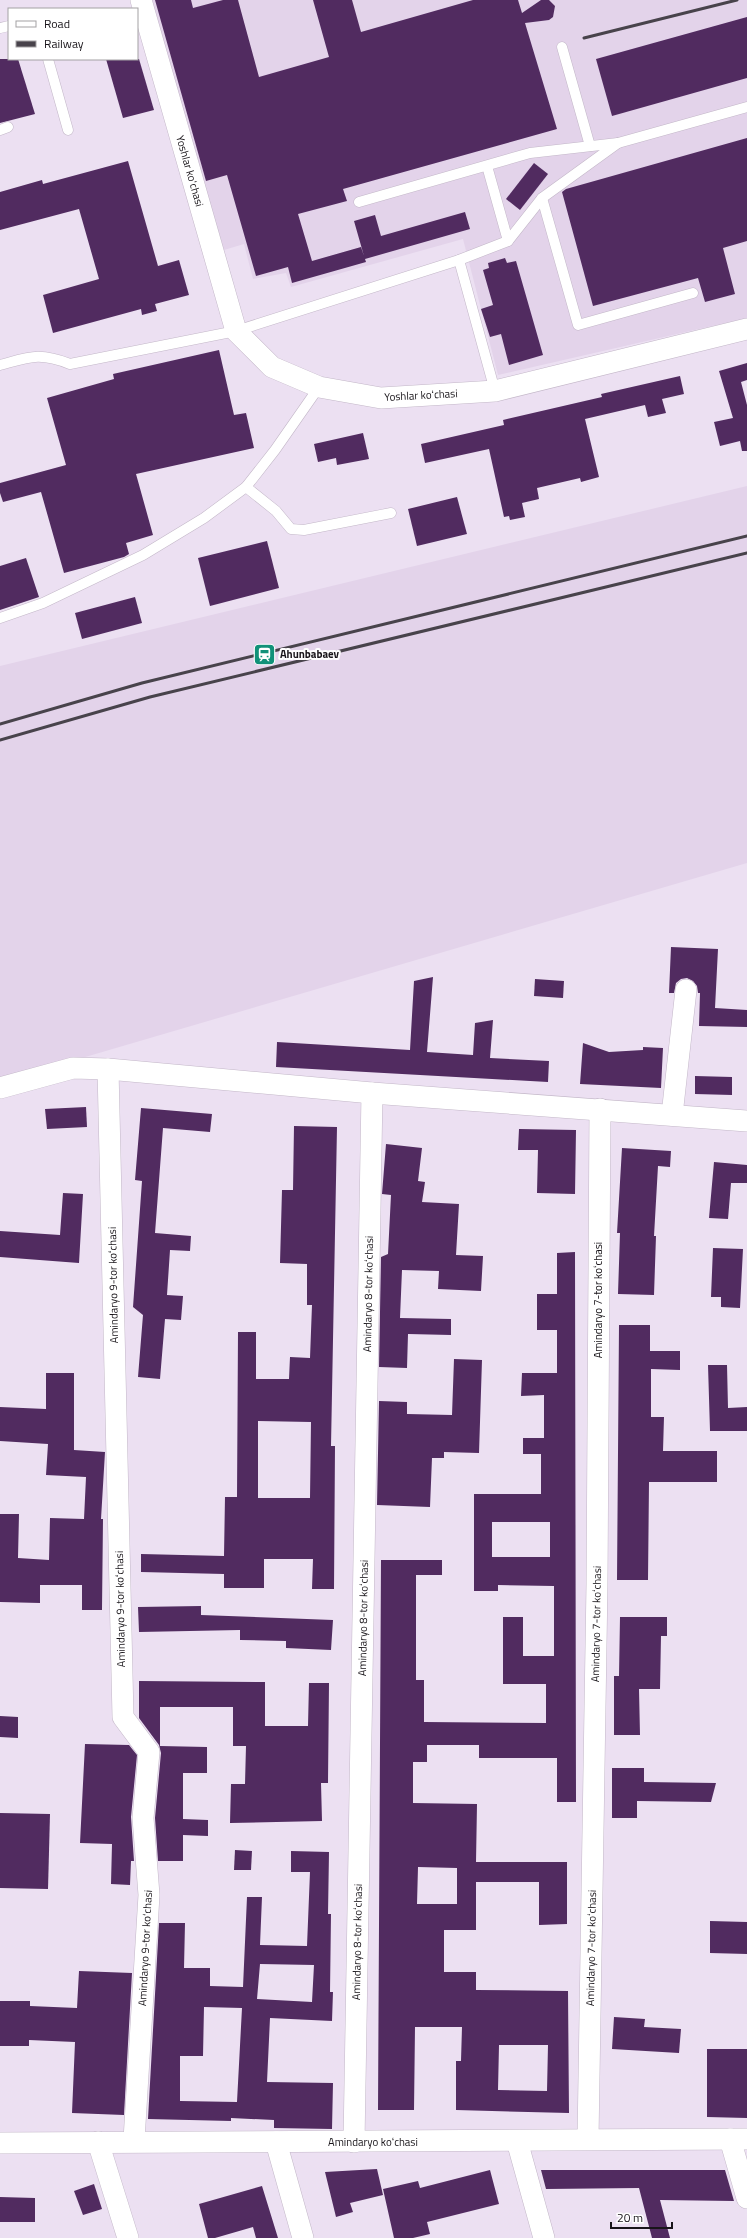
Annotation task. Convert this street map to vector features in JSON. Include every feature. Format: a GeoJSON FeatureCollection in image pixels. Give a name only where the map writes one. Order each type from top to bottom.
{"type":"FeatureCollection","features":[{"type":"Feature","properties":{"kind":"street","name":"Yoshlar koʻchasi"},"geometry":{"type":"LineString","coordinates":[[138,0],[236,330],[272,367],[319,387],[381,398],[495,391],[747,329]]}},
{"type":"Feature","properties":{"kind":"street"},"geometry":{"type":"LineString","coordinates":[[672,1115],[686,990]]}},
{"type":"Feature","properties":{"kind":"street"},"geometry":{"type":"LineString","coordinates":[[0,1088],[73,1068],[108,1069],[372,1093],[747,1121]]}},
{"type":"Feature","properties":{"kind":"street","name":"Amindaryo 9-tor koʻchasi"},"geometry":{"type":"LineString","coordinates":[[108,1069],[123,1717],[149,1752],[143,1818],[149,1895],[134,2140]]}},
{"type":"Feature","properties":{"kind":"street","name":"Amindaryo 8-tor koʻchasi"},"geometry":{"type":"LineString","coordinates":[[354,2142],[372,1093]]}},
{"type":"Feature","properties":{"kind":"street","name":"Amindaryo 7-tor koʻchasi"},"geometry":{"type":"LineString","coordinates":[[588,2139],[597,1584],[600,1110]]}},
{"type":"Feature","properties":{"kind":"street"},"geometry":{"type":"LineString","coordinates":[[738,2139],[747,2198]]}},
{"type":"Feature","properties":{"kind":"street","name":"Amindaryo koʻchasi"},"geometry":{"type":"LineString","coordinates":[[0,2143],[134,2140],[354,2142],[738,2139]]}},
{"type":"Feature","properties":{"kind":"street"},"geometry":{"type":"LineString","coordinates":[[517,2141],[544,2238]]}},
{"type":"Feature","properties":{"kind":"street"},"geometry":{"type":"LineString","coordinates":[[98,2142],[128,2238]]}},
{"type":"Feature","properties":{"kind":"street"},"geometry":{"type":"LineString","coordinates":[[276,2142],[304,2238]]}},
{"type":"Feature","properties":{"kind":"lane"},"geometry":{"type":"LineString","coordinates":[[562,47],[590,146]]}},
{"type":"Feature","properties":{"kind":"lane"},"geometry":{"type":"LineString","coordinates":[[48,60],[68,130]]}},
{"type":"Feature","properties":{"kind":"lane"},"geometry":{"type":"LineString","coordinates":[[359,202],[530,153],[618,143],[747,107]]}},
{"type":"Feature","properties":{"kind":"lane"},"geometry":{"type":"LineString","coordinates":[[0,365],[37,355],[53,357],[70,364],[236,330],[459,260],[508,241],[542,198],[618,143]]}},
{"type":"Feature","properties":{"kind":"lane"},"geometry":{"type":"LineString","coordinates":[[487,166],[508,241]]}},
{"type":"Feature","properties":{"kind":"lane"},"geometry":{"type":"LineString","coordinates":[[542,198],[578,325],[693,293]]}},
{"type":"Feature","properties":{"kind":"lane"},"geometry":{"type":"LineString","coordinates":[[459,260],[495,391]]}},
{"type":"Feature","properties":{"kind":"lane"},"geometry":{"type":"LineString","coordinates":[[0,618],[43,603],[143,555],[204,518],[246,487],[275,450],[319,387]]}},
{"type":"Feature","properties":{"kind":"lane"},"geometry":{"type":"LineString","coordinates":[[246,487],[276,511],[291,529],[304,530],[391,513]]}},
{"type":"Feature","properties":{"kind":"shaded area"},"geometry":{"type":"Polygon","coordinates":[[[152,0],[747,0],[747,318],[498,375],[463,239],[291,287],[286,273],[253,279],[244,244],[224,250],[186,124],[152,0]]]}},
{"type":"Feature","properties":{"kind":"shaded area"},"geometry":{"type":"Polygon","coordinates":[[[747,486],[747,863],[0,1082],[0,666],[747,486]]]}},
{"type":"Feature","properties":{"kind":"building"},"geometry":{"type":"Polygon","coordinates":[[[155,0],[191,0],[193,8],[223,0],[238,0],[259,77],[329,57],[313,0],[352,0],[361,32],[473,0],[518,0],[522,13],[541,0],[549,0],[555,6],[553,17],[549,20],[525,23],[557,129],[343,189],[347,201],[298,214],[312,261],[361,247],[364,256],[354,221],[375,215],[381,236],[465,212],[470,229],[365,259],[366,262],[292,283],[288,267],[256,276],[227,175],[206,181],[155,0]]]}},
{"type":"Feature","properties":{"kind":"building"},"geometry":{"type":"Polygon","coordinates":[[[747,17],[747,78],[612,116],[596,59],[747,17]]]}},
{"type":"Feature","properties":{"kind":"building"},"geometry":{"type":"Polygon","coordinates":[[[0,59],[18,60],[35,114],[0,123],[0,59]]]}},
{"type":"Feature","properties":{"kind":"building"},"geometry":{"type":"Polygon","coordinates":[[[139,59],[154,110],[123,118],[106,60],[139,59]]]}},
{"type":"Feature","properties":{"kind":"building"},"geometry":{"type":"Polygon","coordinates":[[[747,138],[747,241],[723,248],[735,294],[705,302],[698,278],[593,306],[562,192],[566,189],[747,138]]]}},
{"type":"Feature","properties":{"kind":"building"},"geometry":{"type":"Polygon","coordinates":[[[128,161],[158,266],[179,260],[189,295],[155,304],[157,311],[142,315],[141,309],[53,333],[43,295],[99,279],[79,209],[0,230],[0,192],[42,180],[43,184],[128,161]]]}},
{"type":"Feature","properties":{"kind":"building"},"geometry":{"type":"Polygon","coordinates":[[[534,163],[548,174],[520,210],[506,199],[534,163]]]}},
{"type":"Feature","properties":{"kind":"building"},"geometry":{"type":"Polygon","coordinates":[[[505,258],[507,263],[516,261],[543,355],[509,365],[501,334],[490,337],[481,309],[493,305],[483,270],[489,268],[488,263],[505,258]]]}},
{"type":"Feature","properties":{"kind":"building"},"geometry":{"type":"Polygon","coordinates":[[[219,350],[234,415],[246,413],[254,448],[136,474],[153,535],[126,543],[129,554],[124,557],[64,573],[41,492],[3,502],[0,493],[0,483],[66,465],[47,398],[114,379],[113,374],[219,350]]]}},
{"type":"Feature","properties":{"kind":"building"},"geometry":{"type":"Polygon","coordinates":[[[747,363],[747,380],[741,382],[747,405],[747,451],[742,451],[740,441],[720,446],[714,422],[733,418],[719,371],[747,363]]]}},
{"type":"Feature","properties":{"kind":"building"},"geometry":{"type":"Polygon","coordinates":[[[680,376],[684,394],[662,399],[666,413],[648,417],[645,405],[585,419],[599,477],[581,482],[580,478],[537,488],[539,499],[522,503],[525,517],[510,520],[509,516],[504,517],[489,449],[425,463],[421,444],[504,425],[503,420],[602,397],[601,394],[680,376]]]}},
{"type":"Feature","properties":{"kind":"building"},"geometry":{"type":"Polygon","coordinates":[[[363,433],[369,459],[337,465],[336,458],[318,462],[314,444],[363,433]]]}},
{"type":"Feature","properties":{"kind":"building"},"geometry":{"type":"Polygon","coordinates":[[[457,497],[467,534],[417,546],[408,509],[457,497]]]}},
{"type":"Feature","properties":{"kind":"building"},"geometry":{"type":"Polygon","coordinates":[[[267,541],[279,588],[210,606],[198,558],[267,541]]]}},
{"type":"Feature","properties":{"kind":"building"},"geometry":{"type":"Polygon","coordinates":[[[26,558],[39,597],[0,610],[0,566],[26,558]]]}},
{"type":"Feature","properties":{"kind":"building"},"geometry":{"type":"Polygon","coordinates":[[[135,597],[142,623],[82,639],[75,613],[135,597]]]}},
{"type":"Feature","properties":{"kind":"building"},"geometry":{"type":"Polygon","coordinates":[[[671,947],[718,949],[715,1008],[747,1010],[747,1027],[699,1026],[700,993],[698,993],[697,986],[693,981],[687,978],[681,979],[676,983],[674,993],[669,993],[671,947]]]}},
{"type":"Feature","properties":{"kind":"building"},"geometry":{"type":"Polygon","coordinates":[[[433,977],[427,1052],[473,1055],[475,1023],[493,1020],[490,1058],[549,1061],[548,1082],[276,1067],[277,1042],[410,1050],[414,981],[433,977]]]}},
{"type":"Feature","properties":{"kind":"building"},"geometry":{"type":"Polygon","coordinates":[[[535,979],[564,981],[563,998],[534,996],[535,979]]]}},
{"type":"Feature","properties":{"kind":"building"},"geometry":{"type":"Polygon","coordinates":[[[583,1043],[609,1052],[643,1050],[643,1047],[663,1048],[661,1088],[580,1084],[583,1043]]]}},
{"type":"Feature","properties":{"kind":"building"},"geometry":{"type":"Polygon","coordinates":[[[695,1076],[732,1077],[732,1095],[695,1094],[695,1076]]]}},
{"type":"Feature","properties":{"kind":"building"},"geometry":{"type":"Polygon","coordinates":[[[86,1107],[87,1127],[47,1129],[45,1109],[86,1107]]]}},
{"type":"Feature","properties":{"kind":"building"},"geometry":{"type":"Polygon","coordinates":[[[141,1108],[212,1114],[210,1132],[163,1128],[155,1233],[191,1236],[190,1251],[170,1250],[167,1295],[183,1296],[181,1320],[165,1319],[160,1379],[138,1377],[143,1315],[133,1307],[142,1181],[135,1180],[141,1108]]]}},
{"type":"Feature","properties":{"kind":"building"},"geometry":{"type":"Polygon","coordinates":[[[294,1126],[337,1127],[331,1446],[335,1446],[334,1589],[312,1589],[313,1559],[264,1559],[264,1588],[224,1588],[224,1574],[141,1572],[141,1554],[224,1556],[225,1497],[237,1497],[238,1332],[256,1332],[256,1379],[289,1379],[290,1357],[310,1358],[312,1305],[307,1305],[307,1264],[280,1263],[282,1190],[293,1190],[294,1126]],[[258,1421],[258,1498],[310,1498],[311,1422],[258,1421]]]}},
{"type":"Feature","properties":{"kind":"building"},"geometry":{"type":"Polygon","coordinates":[[[519,1129],[576,1130],[575,1194],[537,1193],[538,1150],[518,1150],[519,1129]]]}},
{"type":"Feature","properties":{"kind":"building"},"geometry":{"type":"Polygon","coordinates":[[[386,1144],[422,1148],[418,1181],[425,1182],[422,1202],[459,1204],[456,1255],[483,1256],[481,1291],[438,1289],[439,1271],[402,1270],[400,1318],[451,1319],[451,1335],[408,1334],[407,1368],[379,1367],[381,1257],[388,1254],[391,1195],[382,1194],[386,1144]]]}},
{"type":"Feature","properties":{"kind":"building"},"geometry":{"type":"Polygon","coordinates":[[[622,1148],[671,1151],[670,1167],[658,1166],[654,1236],[656,1236],[654,1295],[618,1294],[620,1233],[617,1233],[622,1148]]]}},
{"type":"Feature","properties":{"kind":"building"},"geometry":{"type":"Polygon","coordinates":[[[714,1162],[747,1165],[747,1183],[731,1183],[728,1219],[709,1218],[714,1162]]]}},
{"type":"Feature","properties":{"kind":"building"},"geometry":{"type":"Polygon","coordinates":[[[63,1193],[83,1194],[79,1263],[0,1257],[0,1231],[60,1235],[63,1193]]]}},
{"type":"Feature","properties":{"kind":"building"},"geometry":{"type":"Polygon","coordinates":[[[713,1248],[743,1249],[740,1308],[721,1307],[721,1297],[711,1297],[713,1248]]]}},
{"type":"Feature","properties":{"kind":"building"},"geometry":{"type":"Polygon","coordinates":[[[575,1252],[576,1802],[557,1802],[557,1758],[479,1758],[479,1745],[427,1745],[427,1762],[413,1762],[413,1803],[477,1804],[476,1862],[567,1862],[567,1924],[539,1925],[539,1882],[476,1882],[476,1930],[444,1930],[444,1972],[476,1972],[476,1990],[568,1991],[569,2113],[456,2110],[456,2061],[461,2061],[462,2027],[415,2027],[414,2110],[378,2110],[381,1560],[442,1560],[442,1575],[416,1575],[416,1680],[424,1680],[424,1722],[546,1723],[546,1684],[503,1684],[503,1617],[523,1617],[523,1656],[554,1656],[554,1586],[498,1585],[498,1591],[474,1591],[474,1494],[541,1494],[541,1454],[523,1454],[523,1438],[544,1438],[544,1395],[521,1396],[522,1373],[557,1373],[557,1330],[537,1330],[537,1294],[557,1294],[557,1253],[575,1252]],[[492,1522],[492,1557],[550,1557],[550,1522],[492,1522]],[[418,1867],[417,1904],[457,1904],[457,1868],[418,1867]],[[499,2045],[498,2090],[547,2091],[548,2045],[499,2045]]]}},
{"type":"Feature","properties":{"kind":"building"},"geometry":{"type":"Polygon","coordinates":[[[619,1325],[650,1325],[650,1351],[680,1351],[680,1370],[651,1369],[651,1417],[664,1417],[663,1451],[717,1451],[717,1482],[649,1482],[648,1580],[617,1580],[619,1325]]]}},
{"type":"Feature","properties":{"kind":"building"},"geometry":{"type":"Polygon","coordinates":[[[454,1359],[482,1360],[479,1453],[444,1452],[444,1458],[432,1458],[430,1507],[377,1505],[379,1401],[407,1402],[407,1414],[452,1415],[454,1359]]]}},
{"type":"Feature","properties":{"kind":"building"},"geometry":{"type":"Polygon","coordinates":[[[708,1365],[727,1365],[728,1408],[747,1407],[747,1431],[710,1431],[708,1365]]]}},
{"type":"Feature","properties":{"kind":"building"},"geometry":{"type":"Polygon","coordinates":[[[46,1373],[74,1373],[74,1450],[105,1452],[101,1519],[103,1519],[102,1610],[82,1610],[82,1585],[40,1585],[40,1603],[0,1602],[0,1514],[19,1514],[18,1558],[49,1560],[50,1518],[84,1519],[86,1477],[46,1475],[48,1444],[0,1441],[0,1407],[46,1409],[46,1373]]]}},
{"type":"Feature","properties":{"kind":"building"},"geometry":{"type":"Polygon","coordinates":[[[201,1606],[201,1615],[333,1620],[331,1650],[286,1648],[286,1641],[240,1640],[240,1630],[139,1632],[138,1607],[201,1606]]]}},
{"type":"Feature","properties":{"kind":"building"},"geometry":{"type":"Polygon","coordinates":[[[620,1617],[667,1617],[667,1636],[661,1636],[660,1689],[639,1689],[640,1735],[614,1735],[614,1676],[619,1676],[620,1617]]]}},
{"type":"Feature","properties":{"kind":"building"},"geometry":{"type":"Polygon","coordinates":[[[139,1681],[265,1682],[265,1726],[308,1726],[309,1683],[329,1683],[328,1783],[321,1783],[322,1821],[230,1823],[231,1784],[245,1784],[246,1746],[233,1746],[233,1707],[160,1707],[160,1746],[207,1747],[207,1773],[183,1773],[183,1819],[208,1820],[208,1836],[183,1835],[183,1861],[158,1861],[155,1818],[161,1753],[159,1745],[139,1718],[139,1681]]]}},
{"type":"Feature","properties":{"kind":"building"},"geometry":{"type":"Polygon","coordinates":[[[0,1716],[18,1717],[18,1738],[0,1737],[0,1716]]]}},
{"type":"Feature","properties":{"kind":"building"},"geometry":{"type":"Polygon","coordinates":[[[85,1744],[129,1745],[137,1755],[131,1817],[134,1861],[131,1861],[130,1885],[111,1884],[112,1844],[80,1843],[85,1744]]]}},
{"type":"Feature","properties":{"kind":"building"},"geometry":{"type":"Polygon","coordinates":[[[612,1768],[644,1768],[644,1782],[716,1783],[711,1802],[637,1801],[637,1818],[612,1818],[612,1768]]]}},
{"type":"Feature","properties":{"kind":"building"},"geometry":{"type":"Polygon","coordinates":[[[0,1813],[50,1814],[48,1889],[0,1888],[0,1813]]]}},
{"type":"Feature","properties":{"kind":"building"},"geometry":{"type":"Polygon","coordinates":[[[235,1850],[252,1851],[251,1870],[234,1870],[235,1850]]]}},
{"type":"Feature","properties":{"kind":"building"},"geometry":{"type":"Polygon","coordinates":[[[291,1851],[329,1852],[328,1914],[331,1914],[330,1992],[333,1992],[332,2021],[270,2018],[267,2082],[333,2083],[332,2129],[274,2128],[274,2120],[231,2118],[231,2121],[148,2119],[159,1923],[185,1923],[184,1968],[210,1968],[210,1986],[243,1987],[247,1897],[262,1897],[260,1945],[307,1946],[310,1872],[291,1872],[291,1851]],[[260,1964],[257,1999],[312,2002],[314,1965],[260,1964]],[[204,2007],[203,2056],[180,2056],[180,2101],[237,2102],[242,2008],[204,2007]]]}},
{"type":"Feature","properties":{"kind":"building"},"geometry":{"type":"Polygon","coordinates":[[[710,1921],[747,1922],[747,1954],[710,1953],[710,1921]]]}},
{"type":"Feature","properties":{"kind":"building"},"geometry":{"type":"Polygon","coordinates":[[[79,1971],[132,1973],[124,2115],[72,2113],[75,2042],[29,2040],[29,2046],[0,2046],[0,2001],[30,2001],[30,2006],[77,2008],[79,1971]]]}},
{"type":"Feature","properties":{"kind":"building"},"geometry":{"type":"Polygon","coordinates":[[[614,2017],[645,2019],[644,2027],[681,2029],[679,2053],[612,2049],[614,2017]]]}},
{"type":"Feature","properties":{"kind":"building"},"geometry":{"type":"Polygon","coordinates":[[[707,2049],[747,2049],[747,2118],[707,2117],[707,2049]]]}},
{"type":"Feature","properties":{"kind":"building"},"geometry":{"type":"Polygon","coordinates":[[[377,2169],[383,2195],[350,2203],[353,2212],[336,2217],[325,2172],[377,2169]]]}},
{"type":"Feature","properties":{"kind":"building"},"geometry":{"type":"Polygon","coordinates":[[[490,2170],[499,2204],[427,2222],[430,2234],[413,2238],[394,2238],[383,2189],[418,2181],[420,2188],[490,2170]]]}},
{"type":"Feature","properties":{"kind":"building"},"geometry":{"type":"Polygon","coordinates":[[[541,2170],[725,2170],[734,2201],[660,2200],[670,2238],[652,2238],[639,2188],[546,2189],[541,2170]]]}},
{"type":"Feature","properties":{"kind":"building"},"geometry":{"type":"Polygon","coordinates":[[[94,2184],[102,2209],[83,2215],[74,2191],[94,2184]]]}},
{"type":"Feature","properties":{"kind":"building"},"geometry":{"type":"Polygon","coordinates":[[[262,2186],[278,2238],[256,2238],[253,2227],[215,2238],[208,2238],[199,2204],[262,2186]]]}},
{"type":"Feature","properties":{"kind":"building"},"geometry":{"type":"Polygon","coordinates":[[[0,2197],[35,2198],[35,2222],[0,2222],[0,2197]]]}},
{"type":"Feature","properties":{"kind":"railway"},"geometry":{"type":"LineString","coordinates":[[584,38],[737,0]]}},
{"type":"Feature","properties":{"kind":"railway"},"geometry":{"type":"LineString","coordinates":[[0,724],[142,683],[747,536]]}},
{"type":"Feature","properties":{"kind":"railway"},"geometry":{"type":"LineString","coordinates":[[0,740],[150,697],[747,553]]}},
{"type":"Feature","properties":{"kind":"place","name":"Ahunbabaev"},"geometry":{"type":"Point","coordinates":[265,654]}}]}
